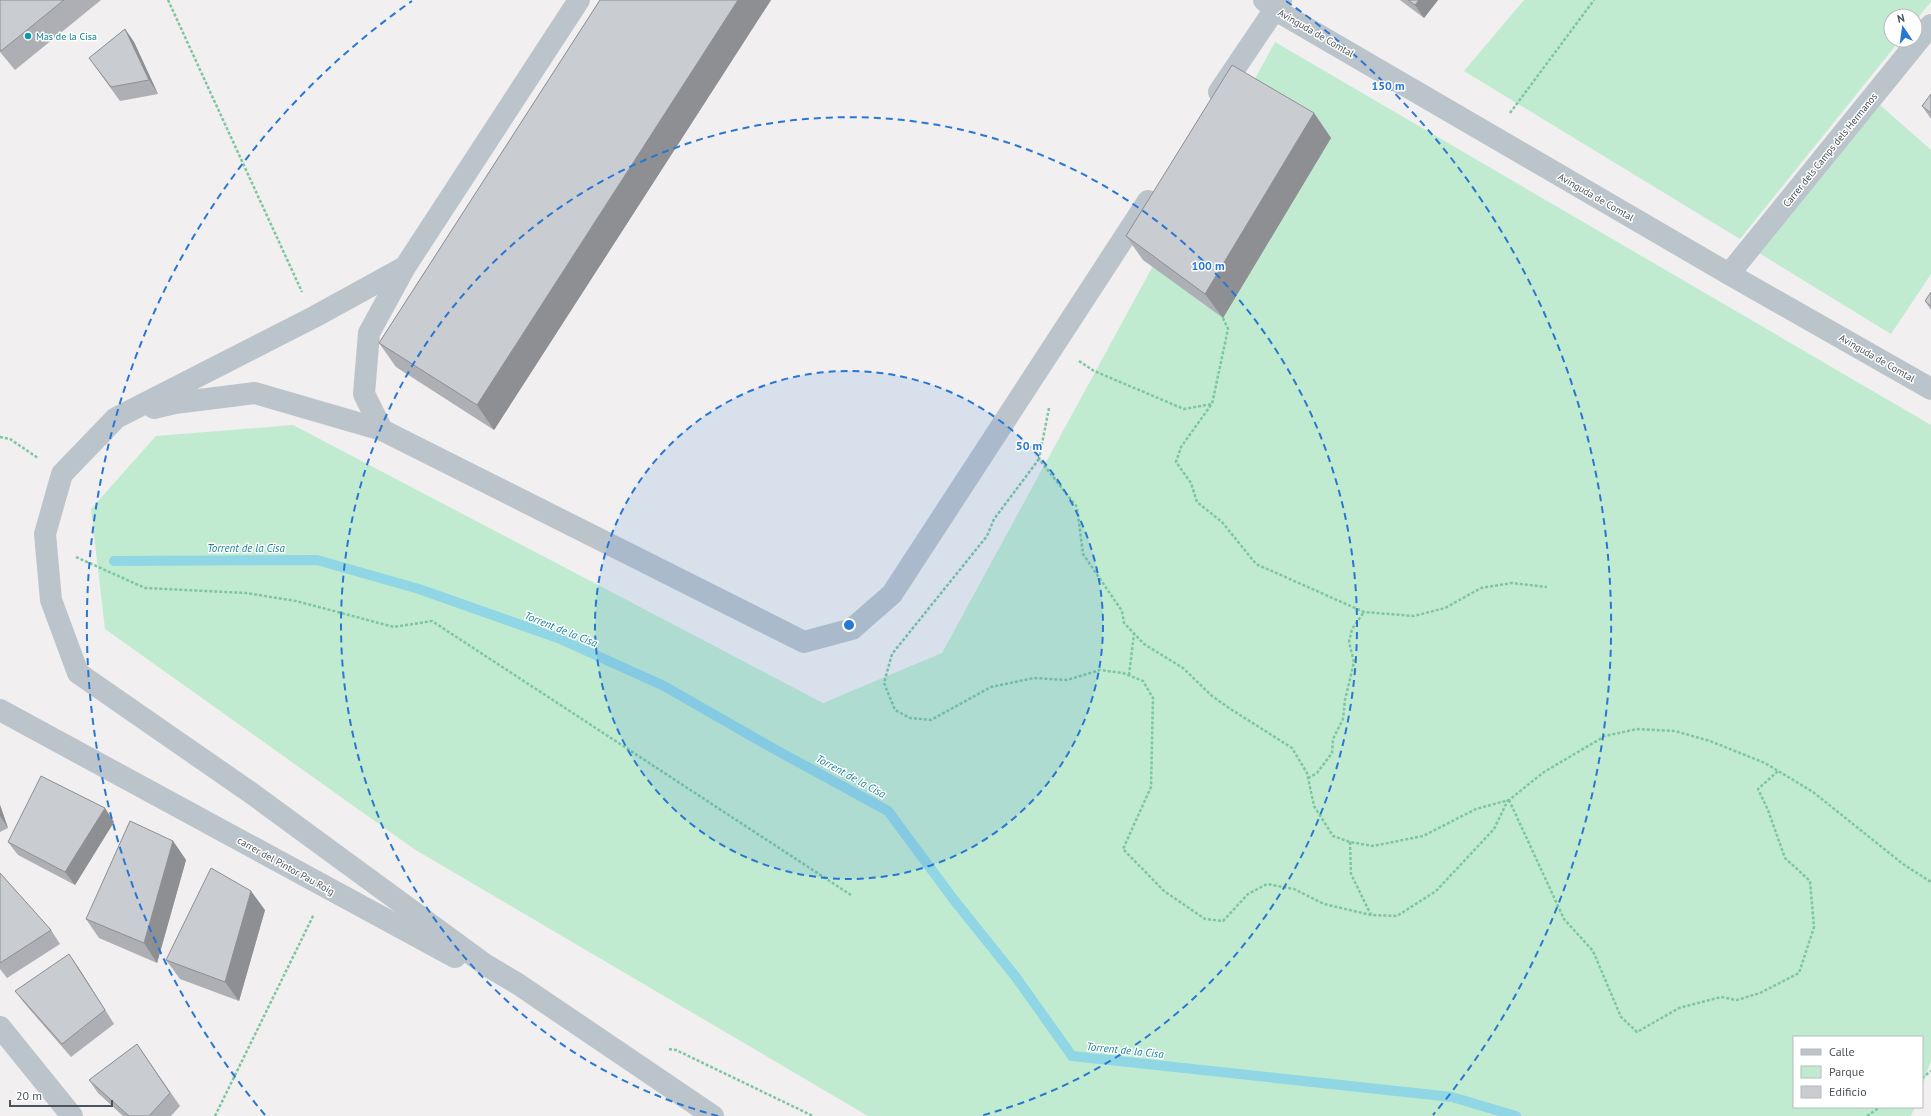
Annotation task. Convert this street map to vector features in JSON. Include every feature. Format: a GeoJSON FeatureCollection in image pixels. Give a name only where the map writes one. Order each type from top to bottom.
{"type":"FeatureCollection","features":[{"type":"Feature","properties":{"kind":"street"},"geometry":{"type":"LineString","coordinates":[[382,430],[364,394],[369,332],[404,266],[579,0]]}},
{"type":"Feature","properties":{"kind":"street"},"geometry":{"type":"LineString","coordinates":[[1209,108],[1273,3]]}},
{"type":"Feature","properties":{"kind":"street","name":"Avinguda de Comtal"},"geometry":{"type":"LineString","coordinates":[[1273,3],[1729,274],[1931,389]]}},
{"type":"Feature","properties":{"kind":"street","name":"Carrer dels Camps dels Hermanos"},"geometry":{"type":"LineString","coordinates":[[1729,274],[1931,25]]}},
{"type":"Feature","properties":{"kind":"street"},"geometry":{"type":"LineString","coordinates":[[116,418],[175,403],[255,393],[382,430],[804,642],[852,629],[892,594],[1161,182]]}},
{"type":"Feature","properties":{"kind":"street"},"geometry":{"type":"LineString","coordinates":[[404,266],[314,317],[116,418],[62,474],[45,534],[52,600],[78,673],[254,795],[486,965],[518,984],[713,1116]]}},
{"type":"Feature","properties":{"kind":"street","name":"carrer del Pintor Pau Roig"},"geometry":{"type":"LineString","coordinates":[[0,710],[573,1021]]}},
{"type":"Feature","properties":{"kind":"street"},"geometry":{"type":"LineString","coordinates":[[0,1027],[72,1116]]}},
{"type":"Feature","properties":{"kind":"path"},"geometry":{"type":"LineString","coordinates":[[168,0],[314,317]]}},
{"type":"Feature","properties":{"kind":"path"},"geometry":{"type":"LineString","coordinates":[[1509,115],[1594,0]]}},
{"type":"Feature","properties":{"kind":"path"},"geometry":{"type":"LineString","coordinates":[[1219,312],[1228,330],[1212,404],[1181,447],[1176,462],[1190,483],[1197,502],[1222,522],[1256,564],[1364,612],[1414,616],[1445,608],[1481,588],[1512,583],[1548,587]]}},
{"type":"Feature","properties":{"kind":"path"},"geometry":{"type":"LineString","coordinates":[[1074,358],[1094,371],[1184,408],[1212,404]]}},
{"type":"Feature","properties":{"kind":"path"},"geometry":{"type":"LineString","coordinates":[[1051,401],[1039,459],[994,519],[987,536],[892,654],[884,683],[895,710],[910,718],[931,720],[991,687],[1034,678],[1067,680],[1100,670],[1129,675],[1143,681],[1153,698],[1151,787],[1124,849],[1164,891],[1205,919],[1223,921],[1248,894],[1267,884],[1294,889],[1324,904],[1371,915],[1397,916],[1436,891],[1494,829],[1508,800]]}},
{"type":"Feature","properties":{"kind":"path"},"geometry":{"type":"LineString","coordinates":[[0,437],[10,439],[62,474]]}},
{"type":"Feature","properties":{"kind":"path"},"geometry":{"type":"LineString","coordinates":[[1039,459],[1077,507],[1083,554],[1122,611],[1124,623],[1144,644],[1183,668],[1212,696],[1292,748],[1308,778],[1314,806],[1333,836],[1350,842],[1373,846],[1423,836],[1476,809],[1508,800],[1544,772],[1605,736],[1637,729],[1675,731],[1710,742],[1765,763],[1813,792],[1903,864],[1931,882]]}},
{"type":"Feature","properties":{"kind":"path"},"geometry":{"type":"LineString","coordinates":[[72,556],[145,588],[246,593],[296,601],[394,627],[432,621],[851,895]]}},
{"type":"Feature","properties":{"kind":"path"},"geometry":{"type":"LineString","coordinates":[[1308,778],[1317,773],[1332,753],[1333,739],[1343,719],[1345,700],[1354,662],[1349,642],[1352,629],[1364,612]]}},
{"type":"Feature","properties":{"kind":"path"},"geometry":{"type":"LineString","coordinates":[[1129,675],[1134,634]]}},
{"type":"Feature","properties":{"kind":"path"},"geometry":{"type":"LineString","coordinates":[[1508,800],[1564,919],[1593,951],[1621,1017],[1637,1032],[1679,1008],[1721,997],[1737,1000],[1760,993],[1799,973],[1814,927],[1810,880],[1785,858],[1768,810],[1758,789],[1778,771]]}},
{"type":"Feature","properties":{"kind":"path"},"geometry":{"type":"LineString","coordinates":[[1350,842],[1351,874],[1371,915]]}},
{"type":"Feature","properties":{"kind":"path"},"geometry":{"type":"LineString","coordinates":[[215,1116],[327,888]]}},
{"type":"Feature","properties":{"kind":"path"},"geometry":{"type":"LineString","coordinates":[[1923,1077],[1931,1071]]}},
{"type":"Feature","properties":{"kind":"path"},"geometry":{"type":"LineString","coordinates":[[1867,1116],[1879,1108]]}},
{"type":"Feature","properties":{"kind":"green space"},"geometry":{"type":"Polygon","coordinates":[[[1524,0],[1931,0],[1923,12],[1923,8],[1883,8],[1883,48],[1894,48],[1740,239],[1464,71],[1524,0]]]}},
{"type":"Feature","properties":{"kind":"green space"},"geometry":{"type":"Polygon","coordinates":[[[1275,42],[1931,425],[1931,1061],[1923,1083],[1923,1036],[1793,1036],[1793,1108],[1915,1108],[1911,1116],[868,1116],[414,849],[105,629],[91,509],[156,436],[293,425],[823,703],[942,653],[1275,42]]]}},
{"type":"Feature","properties":{"kind":"green space"},"geometry":{"type":"Polygon","coordinates":[[[1880,105],[1931,150],[1931,274],[1891,334],[1759,253],[1880,105]]]}},
{"type":"Feature","properties":{"kind":"building"},"geometry":{"type":"Polygon","coordinates":[[[0,0],[64,0],[1,51],[0,0]]]}},
{"type":"Feature","properties":{"kind":"building"},"geometry":{"type":"Polygon","coordinates":[[[600,0],[738,0],[477,405],[379,343],[600,0]]]}},
{"type":"Feature","properties":{"kind":"building"},"geometry":{"type":"Polygon","coordinates":[[[1408,0],[1419,0],[1415,5],[1408,0]]]}},
{"type":"Feature","properties":{"kind":"building"},"geometry":{"type":"Polygon","coordinates":[[[125,29],[149,80],[111,87],[89,58],[125,29]]]}},
{"type":"Feature","properties":{"kind":"building"},"geometry":{"type":"Polygon","coordinates":[[[1232,65],[1314,113],[1205,294],[1126,236],[1232,65]]]}},
{"type":"Feature","properties":{"kind":"building"},"geometry":{"type":"Polygon","coordinates":[[[1931,94],[1931,113],[1922,106],[1931,94]]]}},
{"type":"Feature","properties":{"kind":"building"},"geometry":{"type":"Polygon","coordinates":[[[1931,292],[1931,306],[1925,301],[1931,292]]]}},
{"type":"Feature","properties":{"kind":"building"},"geometry":{"type":"Polygon","coordinates":[[[41,776],[105,808],[65,872],[8,842],[41,776]]]}},
{"type":"Feature","properties":{"kind":"building"},"geometry":{"type":"Polygon","coordinates":[[[130,821],[173,841],[144,943],[86,919],[130,821]]]}},
{"type":"Feature","properties":{"kind":"building"},"geometry":{"type":"Polygon","coordinates":[[[211,868],[251,891],[225,982],[166,960],[211,868]]]}},
{"type":"Feature","properties":{"kind":"building"},"geometry":{"type":"Polygon","coordinates":[[[0,873],[51,930],[0,963],[0,873]]]}},
{"type":"Feature","properties":{"kind":"building"},"geometry":{"type":"Polygon","coordinates":[[[69,954],[105,1010],[62,1044],[15,991],[69,954]]]}},
{"type":"Feature","properties":{"kind":"building"},"geometry":{"type":"Polygon","coordinates":[[[137,1044],[170,1093],[149,1116],[129,1116],[89,1080],[137,1044]]]}},
{"type":"Feature","properties":{"kind":"waterway","name":"Torrent de la Cisa"},"geometry":{"type":"LineString","coordinates":[[114,561],[317,560],[419,589],[558,638],[664,686],[776,750],[888,811],[954,900],[1015,976],[1072,1056],[1452,1097],[1516,1116]]}},
{"type":"Feature","properties":{"kind":"place","name":"Mas de la Cisa"},"geometry":{"type":"Point","coordinates":[28,36]}}]}
